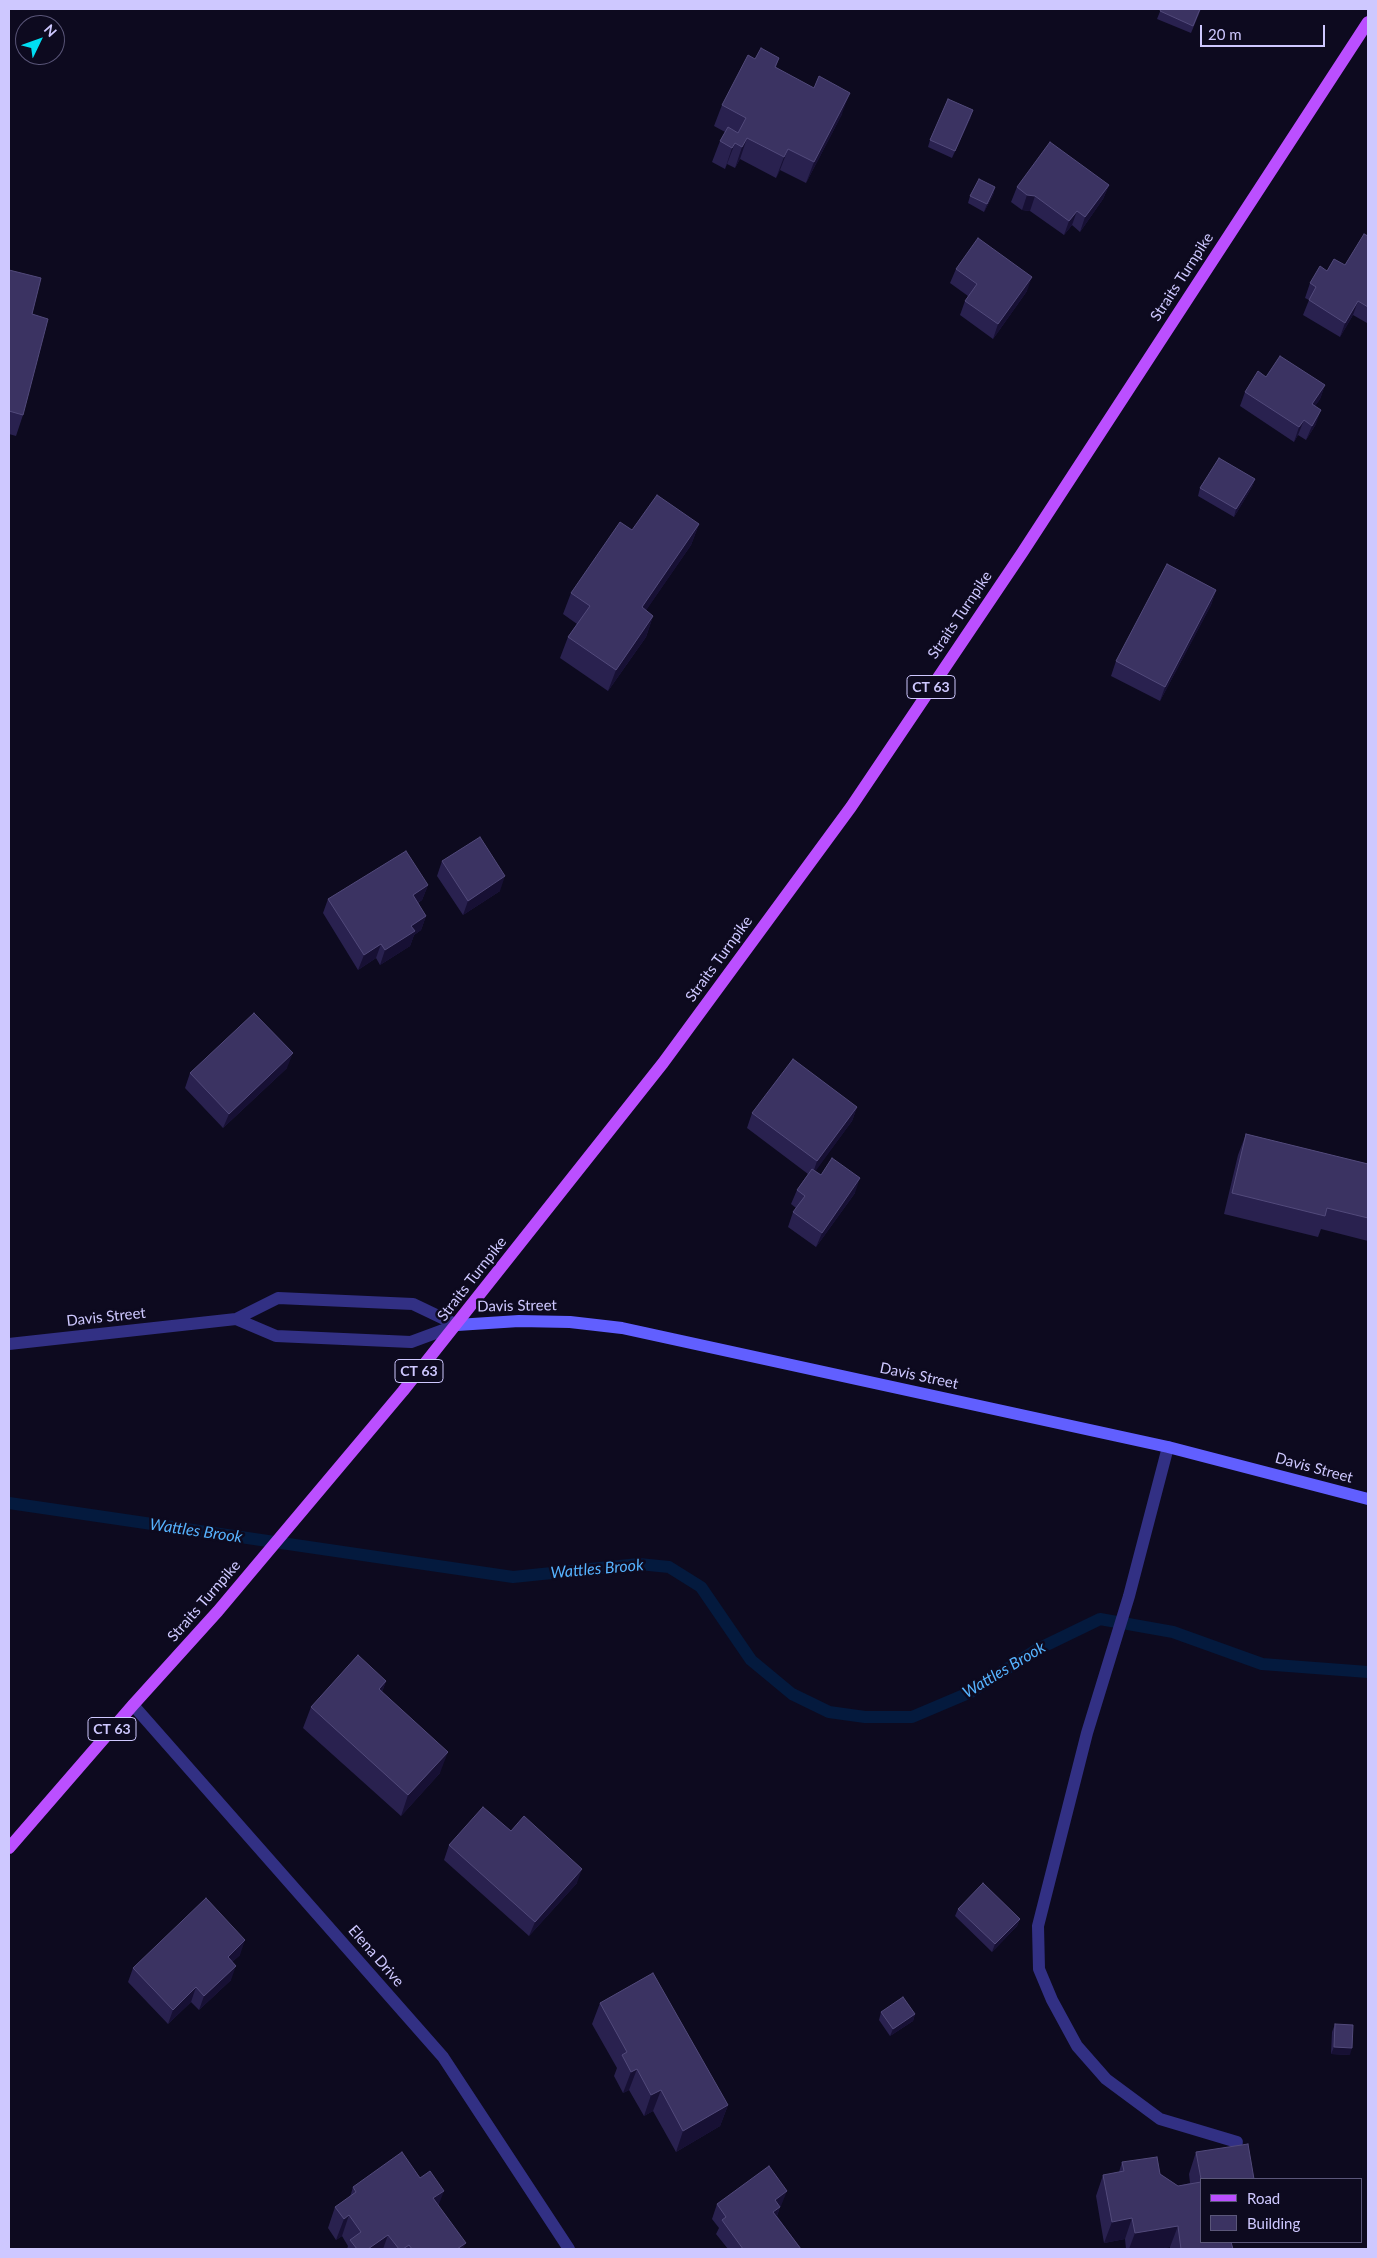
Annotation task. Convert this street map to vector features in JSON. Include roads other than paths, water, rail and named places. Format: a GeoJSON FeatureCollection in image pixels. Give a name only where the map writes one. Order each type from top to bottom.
{"type":"FeatureCollection","features":[{"type":"Feature","properties":{"kind":"main road","name":"Straits Turnpike"},"geometry":{"type":"LineString","coordinates":[[9,1848],[133,1705],[218,1612],[457,1325],[663,1063],[851,807],[1022,553],[1368,22]]}},
{"type":"Feature","properties":{"kind":"main road","name":"Davis Street"},"geometry":{"type":"LineString","coordinates":[[457,1325],[553,1321],[622,1328],[1168,1447],[1368,1500]]}},
{"type":"Feature","properties":{"kind":"street","name":"Davis Street"},"geometry":{"type":"LineString","coordinates":[[9,1344],[236,1319],[278,1298],[413,1304],[457,1325]]}},
{"type":"Feature","properties":{"kind":"street","name":"Davis Street"},"geometry":{"type":"LineString","coordinates":[[236,1319],[276,1336],[411,1342],[457,1325]]}},
{"type":"Feature","properties":{"kind":"street"},"geometry":{"type":"LineString","coordinates":[[1168,1447],[1130,1596],[1087,1733],[1038,1926],[1039,1969],[1052,2000],[1077,2046],[1106,2079],[1160,2119],[1236,2142]]}},
{"type":"Feature","properties":{"kind":"street","name":"Elena Drive"},"geometry":{"type":"LineString","coordinates":[[133,1705],[443,2057],[569,2249]]}},
{"type":"Feature","properties":{"kind":"waterway","name":"Wattles Brook"},"geometry":{"type":"LineString","coordinates":[[9,1503],[513,1577],[639,1564],[669,1567],[701,1587],[751,1660],[792,1694],[829,1712],[865,1717],[912,1717],[971,1692],[1036,1650],[1100,1619],[1173,1632],[1262,1664],[1368,1672]]}}]}
